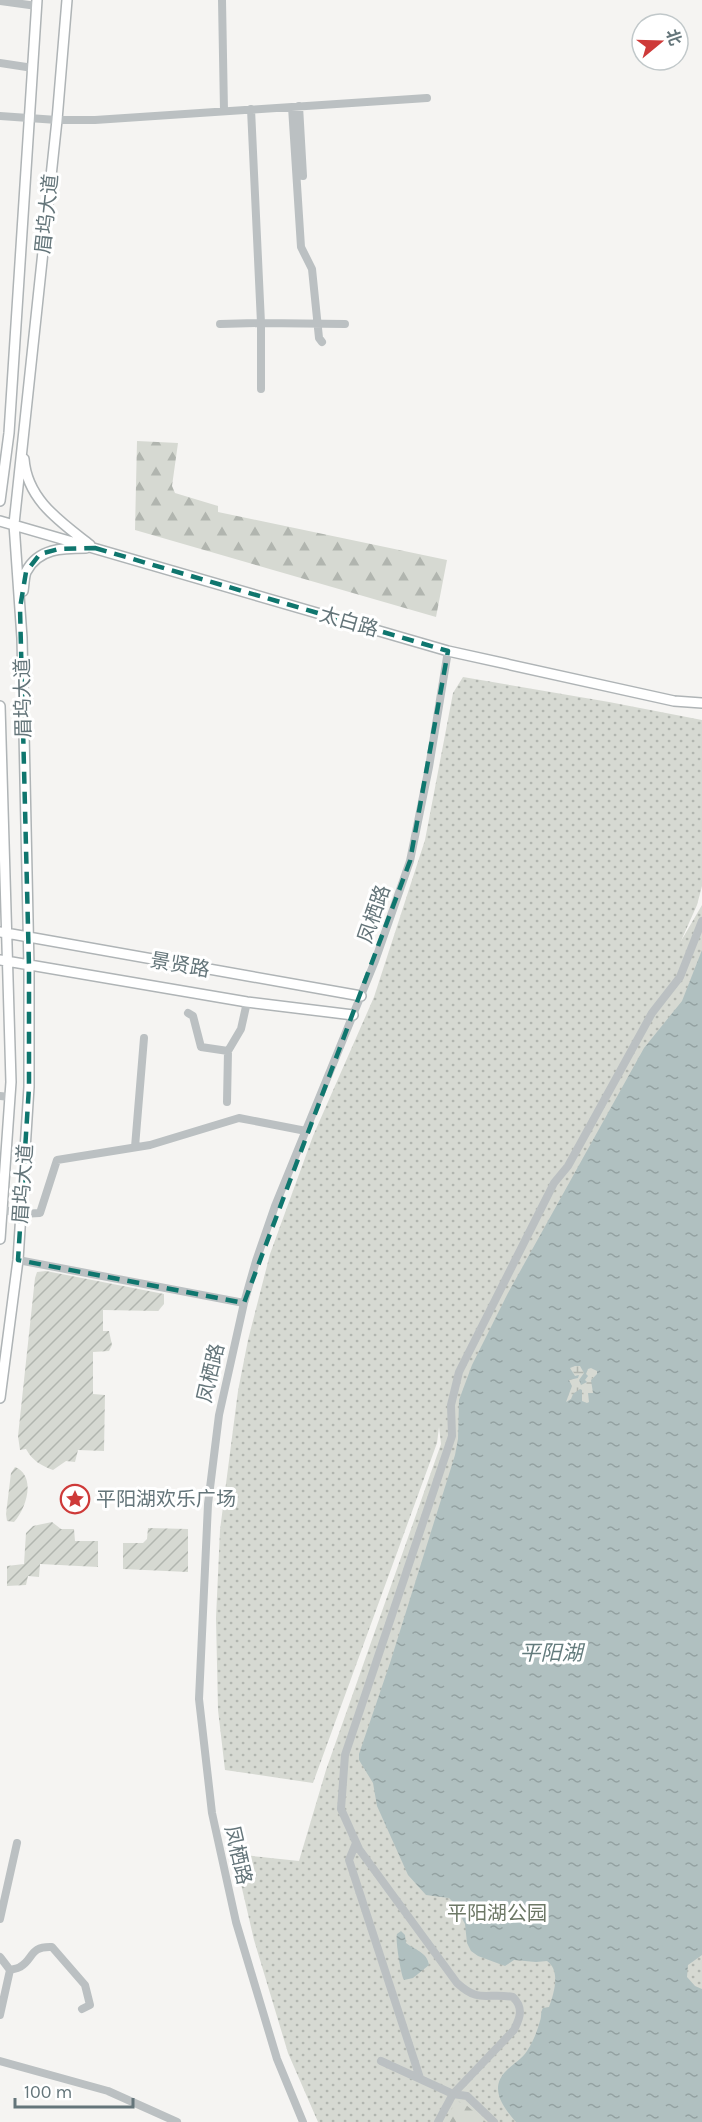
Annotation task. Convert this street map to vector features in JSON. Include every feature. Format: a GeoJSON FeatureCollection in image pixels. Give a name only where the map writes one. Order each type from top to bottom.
{"type":"FeatureCollection","features":[{"type":"Feature","properties":{"kind":"main road","name":"眉坞大道"},"geometry":{"type":"LineString","coordinates":[[0,1398],[18,1260],[29,1087],[29,967],[20,608],[14,524],[57,120],[67,0]]}},
{"type":"Feature","properties":{"kind":"main road","name":"眉坞大道"},"geometry":{"type":"LineString","coordinates":[[0,501],[9,433],[37,3]]}},
{"type":"Feature","properties":{"kind":"main road"},"geometry":{"type":"LineString","coordinates":[[0,455],[9,433]]}},
{"type":"Feature","properties":{"kind":"main road"},"geometry":{"type":"LineString","coordinates":[[23,438],[25,469],[36,496],[56,519],[95,548]]}},
{"type":"Feature","properties":{"kind":"main road","name":"太白路"},"geometry":{"type":"LineString","coordinates":[[0,521],[448,651],[674,701],[702,703]]}},
{"type":"Feature","properties":{"kind":"main road"},"geometry":{"type":"LineString","coordinates":[[20,608],[26,572],[40,554],[59,549],[95,548]]}},
{"type":"Feature","properties":{"kind":"main road","name":"眉坞大道"},"geometry":{"type":"LineString","coordinates":[[0,705],[3,933],[11,1082],[5,1097],[0,1239]]}},
{"type":"Feature","properties":{"kind":"main road","name":"景贤路"},"geometry":{"type":"LineString","coordinates":[[3,933],[361,996]]}},
{"type":"Feature","properties":{"kind":"main road","name":"景贤路"},"geometry":{"type":"LineString","coordinates":[[4,961],[247,1002],[353,1016]]}},
{"type":"Feature","properties":{"kind":"street"},"geometry":{"type":"LineString","coordinates":[[222,0],[224,111]]}},
{"type":"Feature","properties":{"kind":"street"},"geometry":{"type":"LineString","coordinates":[[0,1],[37,3]]}},
{"type":"Feature","properties":{"kind":"street"},"geometry":{"type":"LineString","coordinates":[[0,63],[33,68]]}},
{"type":"Feature","properties":{"kind":"street"},"geometry":{"type":"LineString","coordinates":[[0,116],[57,120],[427,98]]}},
{"type":"Feature","properties":{"kind":"street"},"geometry":{"type":"LineString","coordinates":[[295,106],[303,176]]}},
{"type":"Feature","properties":{"kind":"street"},"geometry":{"type":"LineString","coordinates":[[295,106],[301,247],[312,268],[322,342]]}},
{"type":"Feature","properties":{"kind":"street"},"geometry":{"type":"LineString","coordinates":[[251,109],[261,323],[261,390]]}},
{"type":"Feature","properties":{"kind":"street"},"geometry":{"type":"LineString","coordinates":[[220,324],[345,324]]}},
{"type":"Feature","properties":{"kind":"street","name":"凤栖路"},"geometry":{"type":"LineString","coordinates":[[303,2122],[277,2059],[236,1922],[212,1813],[200,1699],[208,1504],[219,1416],[255,1262],[271,1217],[375,961],[410,861],[429,767],[448,651]]}},
{"type":"Feature","properties":{"kind":"street"},"geometry":{"type":"LineString","coordinates":[[438,2122],[453,2094],[514,2030],[519,2019],[520,2008],[513,1997],[470,1995],[457,1983],[356,1843],[341,1809],[345,1755],[452,1436],[451,1405],[459,1372],[554,1183],[568,1166],[652,1013],[680,977],[702,921]]}},
{"type":"Feature","properties":{"kind":"street"},"geometry":{"type":"LineString","coordinates":[[227,1102],[228,1051],[241,1029],[247,1002]]}},
{"type":"Feature","properties":{"kind":"street"},"geometry":{"type":"LineString","coordinates":[[188,1013],[193,1016],[201,1047],[228,1051]]}},
{"type":"Feature","properties":{"kind":"street"},"geometry":{"type":"LineString","coordinates":[[135,1148],[144,1038]]}},
{"type":"Feature","properties":{"kind":"street"},"geometry":{"type":"LineString","coordinates":[[1,1209],[21,1214],[40,1213],[57,1160],[150,1145],[239,1118],[306,1131]]}},
{"type":"Feature","properties":{"kind":"street"},"geometry":{"type":"LineString","coordinates":[[18,1260],[244,1303]]}},
{"type":"Feature","properties":{"kind":"street"},"geometry":{"type":"LineString","coordinates":[[0,1919],[17,1843]]}},
{"type":"Feature","properties":{"kind":"street"},"geometry":{"type":"LineString","coordinates":[[356,1843],[349,1860],[420,2078]]}},
{"type":"Feature","properties":{"kind":"street"},"geometry":{"type":"LineString","coordinates":[[10,1970],[20,1967],[32,1953],[43,1947],[52,1947],[85,1985],[90,2005],[82,2009]]}},
{"type":"Feature","properties":{"kind":"street"},"geometry":{"type":"LineString","coordinates":[[0,1957],[10,1970]]}},
{"type":"Feature","properties":{"kind":"street"},"geometry":{"type":"LineString","coordinates":[[0,2015],[10,1970]]}},
{"type":"Feature","properties":{"kind":"street"},"geometry":{"type":"LineString","coordinates":[[0,2061],[108,2091],[177,2122]]}},
{"type":"Feature","properties":{"kind":"street"},"geometry":{"type":"LineString","coordinates":[[381,2061],[453,2094],[467,2096],[494,2122]]}},
{"type":"Feature","properties":{"kind":"highlighted area"},"geometry":{"type":"Polygon","coordinates":[[[95,548],[448,651],[410,861],[244,1303],[18,1260],[29,1087],[29,967],[20,608],[26,572],[40,554],[59,549],[95,548]]]}},
{"type":"Feature","properties":{"kind":"green space"},"geometry":{"type":"Polygon","coordinates":[[[137,441],[178,443],[172,486],[175,493],[218,506],[218,512],[447,560],[436,617],[135,530],[137,441]]]}},
{"type":"Feature","properties":{"kind":"green space","name":"平阳湖公园"},"geometry":{"type":"Polygon","coordinates":[[[463,677],[702,720],[702,886],[697,905],[681,941],[702,905],[702,2122],[318,2122],[288,2053],[254,1940],[234,1854],[299,1861],[326,1770],[441,1444],[439,1427],[437,1443],[313,1783],[225,1770],[218,1710],[216,1618],[220,1530],[238,1391],[248,1340],[270,1254],[313,1136],[374,997],[425,840],[453,693],[463,677]]]}},
{"type":"Feature","properties":{"kind":"green space"},"geometry":{"type":"Polygon","coordinates":[[[46,1271],[164,1294],[164,1304],[158,1311],[103,1310],[103,1331],[109,1331],[112,1345],[109,1351],[93,1352],[93,1394],[105,1395],[104,1451],[78,1450],[75,1462],[66,1461],[53,1470],[37,1462],[26,1449],[20,1450],[18,1436],[35,1278],[37,1272],[46,1271]]]}},
{"type":"Feature","properties":{"kind":"green space"},"geometry":{"type":"Polygon","coordinates":[[[580,1366],[585,1374],[585,1380],[588,1369],[597,1371],[591,1380],[593,1394],[588,1393],[589,1402],[587,1403],[571,1399],[566,1402],[572,1386],[569,1380],[578,1378],[570,1368],[580,1366]]]}},
{"type":"Feature","properties":{"kind":"green space"},"geometry":{"type":"Polygon","coordinates":[[[15,1467],[22,1471],[28,1485],[22,1509],[14,1522],[7,1521],[6,1514],[11,1473],[15,1467]]]}},
{"type":"Feature","properties":{"kind":"green space"},"geometry":{"type":"Polygon","coordinates":[[[52,1522],[61,1529],[74,1529],[75,1541],[98,1541],[98,1567],[40,1564],[39,1577],[28,1576],[26,1585],[7,1586],[7,1566],[24,1564],[26,1533],[33,1526],[52,1522]]]}},
{"type":"Feature","properties":{"kind":"green space"},"geometry":{"type":"Polygon","coordinates":[[[148,1528],[188,1529],[188,1572],[123,1569],[123,1543],[143,1543],[147,1539],[148,1528]]]}},
{"type":"Feature","properties":{"kind":"green space"},"geometry":{"type":"Polygon","coordinates":[[[456,2101],[465,2104],[486,2122],[445,2122],[456,2101]]]}},
{"type":"Feature","properties":{"kind":"water","name":"平阳湖"},"geometry":{"type":"Polygon","coordinates":[[[702,950],[702,1955],[688,1965],[687,1977],[695,1986],[702,1989],[702,2122],[516,2122],[502,2104],[498,2090],[499,2084],[507,2070],[525,2054],[538,2029],[543,2008],[549,2007],[555,1982],[554,1970],[547,1961],[514,1960],[505,1966],[471,1951],[467,1943],[465,1924],[454,1903],[449,1898],[426,1895],[408,1875],[377,1806],[373,1783],[359,1760],[359,1754],[455,1455],[458,1439],[459,1400],[472,1365],[508,1293],[644,1048],[682,1001],[702,950]],[[580,1366],[570,1368],[575,1376],[579,1375],[578,1378],[569,1380],[572,1386],[566,1402],[580,1389],[582,1390],[582,1401],[587,1403],[589,1402],[588,1393],[593,1393],[591,1380],[597,1371],[588,1369],[586,1374],[588,1376],[585,1380],[587,1382],[581,1385],[579,1380],[584,1373],[580,1366]]]}},
{"type":"Feature","properties":{"kind":"water"},"geometry":{"type":"Polygon","coordinates":[[[401,1931],[405,1935],[406,1943],[423,1954],[429,1965],[413,1978],[404,1980],[397,1943],[397,1934],[401,1931]]]}},
{"type":"Feature","properties":{"kind":"place","name":"平阳湖欢乐广场"},"geometry":{"type":"Point","coordinates":[75,1499]}}]}
